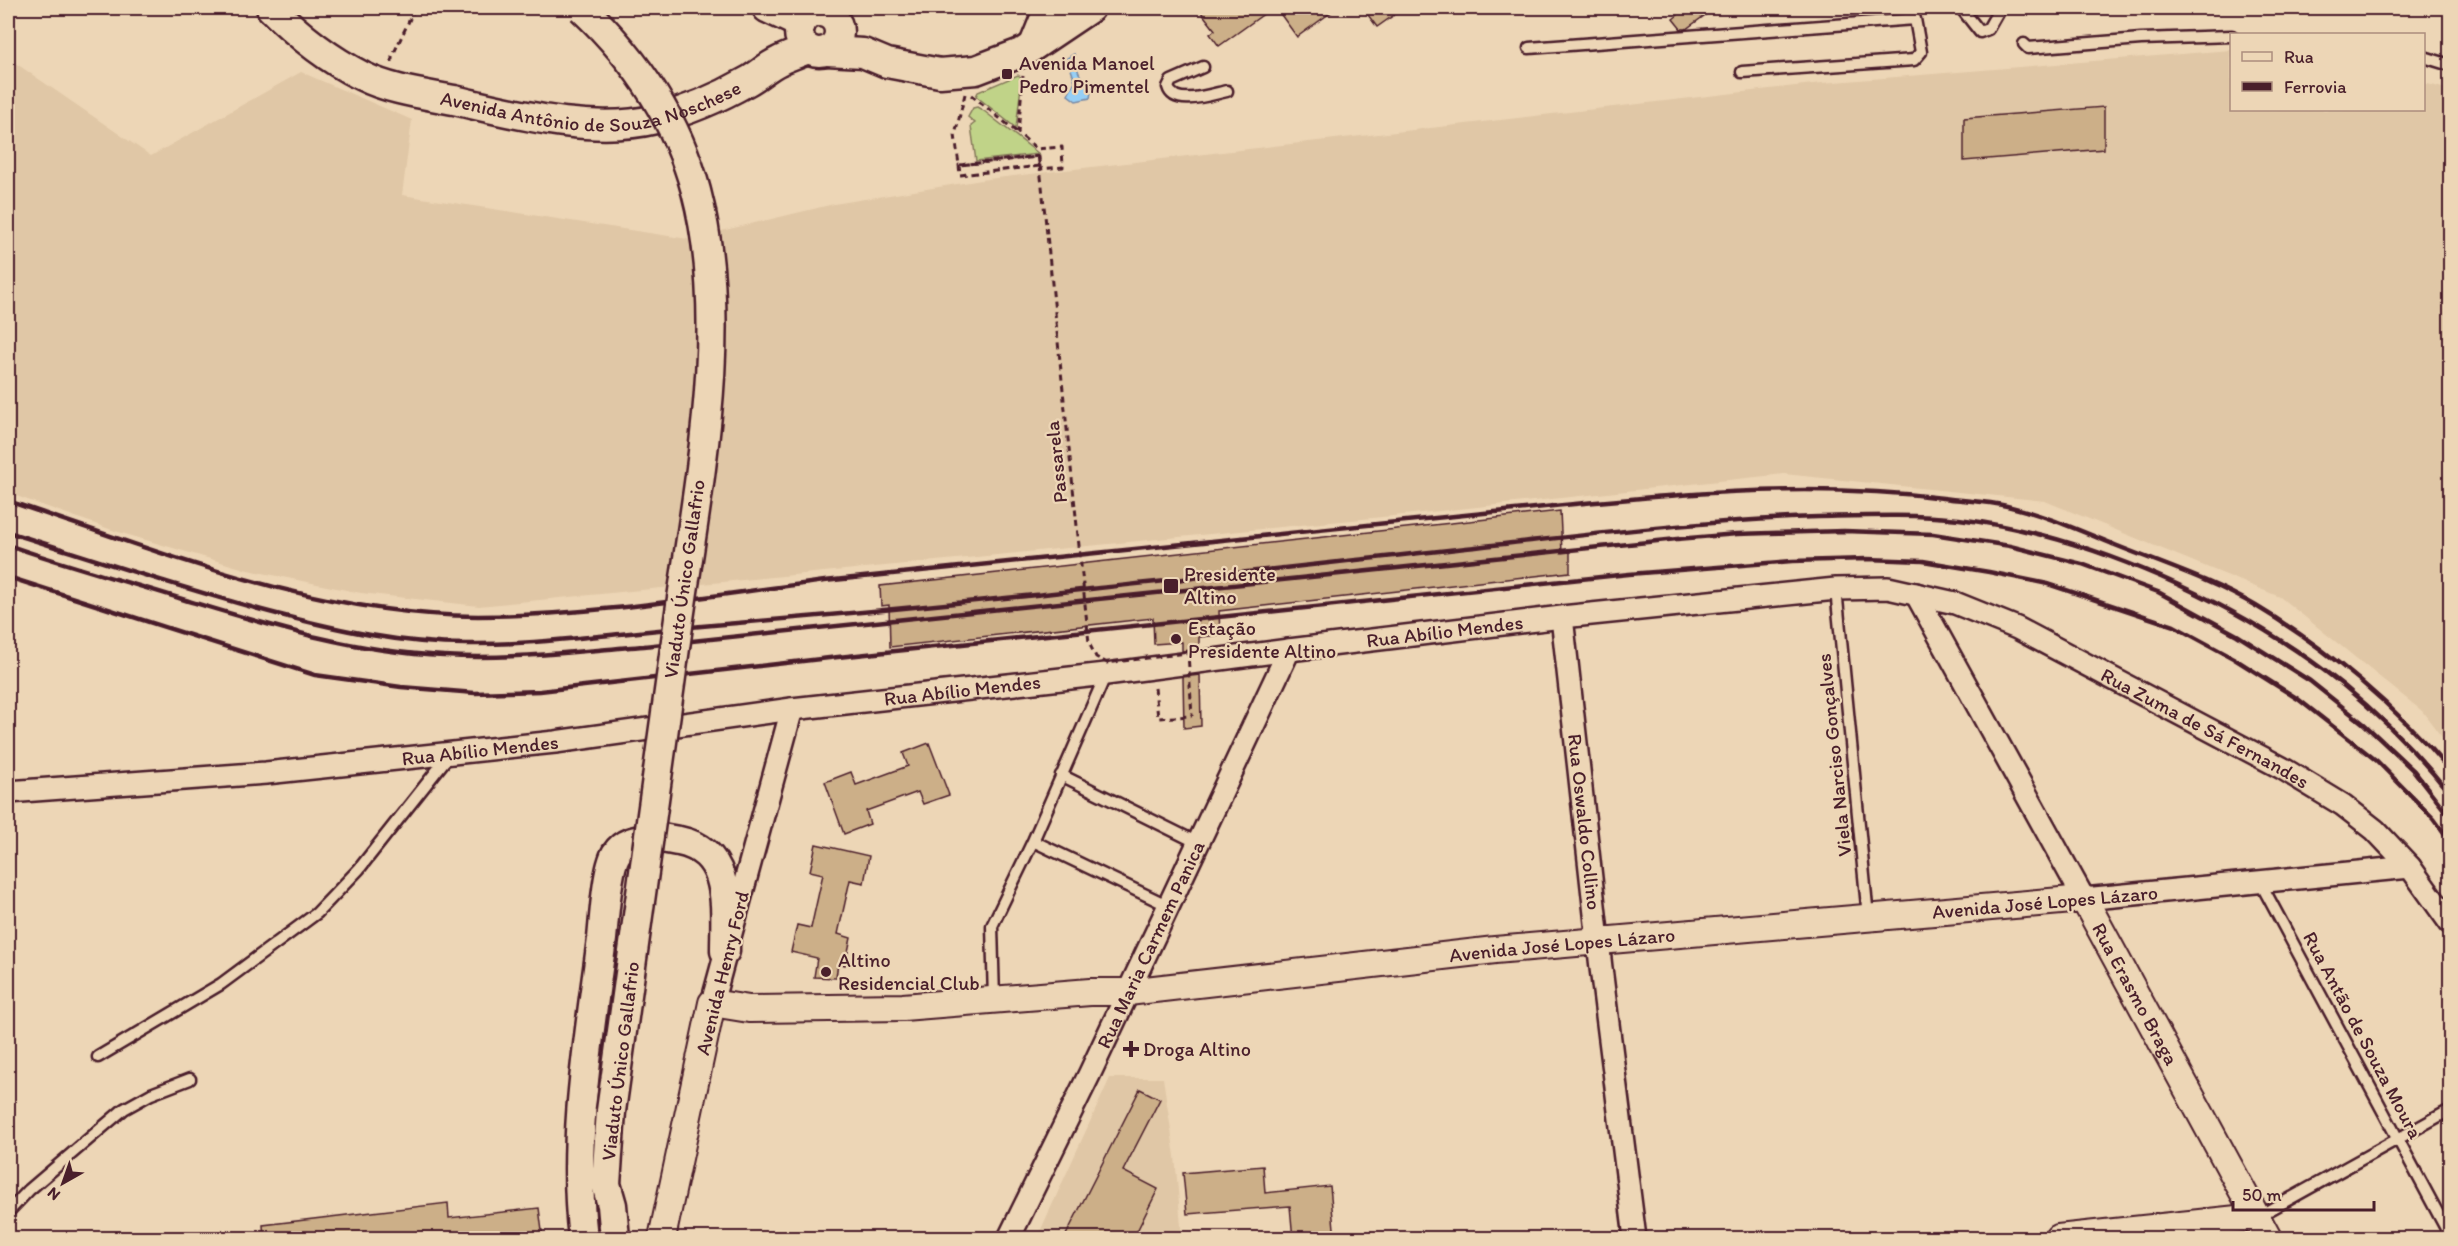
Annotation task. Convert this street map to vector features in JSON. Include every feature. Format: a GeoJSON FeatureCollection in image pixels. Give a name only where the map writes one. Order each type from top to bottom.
{"type":"FeatureCollection","features":[{"type":"Feature","properties":{"kind":"main road","name":"Avenida Antônio de Souza Noschese"},"geometry":{"type":"LineString","coordinates":[[271,8],[288,25],[330,57],[363,76],[394,88],[536,118],[585,123],[622,123],[654,119],[699,105],[749,81],[819,31]]}},
{"type":"Feature","properties":{"kind":"main road","name":"Viaduto Único Gallafrio"},"geometry":{"type":"LineString","coordinates":[[582,8],[602,26],[650,86],[669,123],[696,192],[711,289],[706,425],[611,1111],[606,1184],[612,1204],[615,1239]]}},
{"type":"Feature","properties":{"kind":"main road"},"geometry":{"type":"LineString","coordinates":[[767,8],[887,63],[940,73],[976,70],[1030,48],[1057,14],[1090,8]]}},
{"type":"Feature","properties":{"kind":"main road"},"geometry":{"type":"LineString","coordinates":[[583,1239],[579,1208],[579,1157],[583,1088],[605,910],[616,853],[629,842],[657,838],[693,844],[702,850],[715,864],[722,878],[725,899],[725,951]]}},
{"type":"Feature","properties":{"kind":"main road","name":"Viaduto Único Gallafrio"},"geometry":{"type":"LineString","coordinates":[[600,1239],[597,1201],[606,1184]]}},
{"type":"Feature","properties":{"kind":"street","name":"Rua Abílio Mendes"},"geometry":{"type":"LineString","coordinates":[[8,792],[266,773],[450,754],[555,742],[792,709],[1106,674],[1562,617],[1836,589],[1888,588],[1916,594]]}},
{"type":"Feature","properties":{"kind":"street","name":"Rua Zuma de Sá Fernandes"},"geometry":{"type":"LineString","coordinates":[[1916,594],[1955,603],[2017,628],[2282,768],[2343,805],[2375,830],[2410,867],[2451,923]]}},
{"type":"Feature","properties":{"kind":"street","name":"Rua Erasmo Braga"},"geometry":{"type":"LineString","coordinates":[[1916,594],[2262,1228]]}},
{"type":"Feature","properties":{"kind":"street","name":"Rua Oswaldo Collino"},"geometry":{"type":"LineString","coordinates":[[1562,617],[1635,1239]]}},
{"type":"Feature","properties":{"kind":"street","name":"Rua Maria Carmem Panica"},"geometry":{"type":"LineString","coordinates":[[1009,1239],[1289,650]]}},
{"type":"Feature","properties":{"kind":"street","name":"Avenida Henry Ford"},"geometry":{"type":"LineString","coordinates":[[662,1239],[712,1003],[792,709]]}},
{"type":"Feature","properties":{"kind":"street","name":"Avenida José Lopes Lázaro"},"geometry":{"type":"LineString","coordinates":[[712,1003],[761,1009],[903,1007],[1090,992],[1128,992],[1495,950],[2084,899],[2410,867]]}},
{"type":"Feature","properties":{"kind":"street"},"geometry":{"type":"LineString","coordinates":[[2058,1239],[2262,1228]]}},
{"type":"Feature","properties":{"kind":"lane"},"geometry":{"type":"LineString","coordinates":[[1742,72],[1914,60],[1921,52],[1915,19],[1906,8]]}},
{"type":"Feature","properties":{"kind":"lane"},"geometry":{"type":"LineString","coordinates":[[1961,8],[1980,32],[1988,29],[2000,8]]}},
{"type":"Feature","properties":{"kind":"lane"},"geometry":{"type":"LineString","coordinates":[[1529,48],[1915,19]]}},
{"type":"Feature","properties":{"kind":"lane"},"geometry":{"type":"LineString","coordinates":[[2024,44],[2028,48],[2164,38],[2230,36]]}},
{"type":"Feature","properties":{"kind":"lane"},"geometry":{"type":"LineString","coordinates":[[2425,57],[2451,65]]}},
{"type":"Feature","properties":{"kind":"lane"},"geometry":{"type":"LineString","coordinates":[[1203,67],[1171,81],[1168,87],[1169,92],[1177,98],[1188,98],[1227,91]]}},
{"type":"Feature","properties":{"kind":"lane","name":"Viela Narciso Gonçalves"},"geometry":{"type":"LineString","coordinates":[[1836,589],[1868,917]]}},
{"type":"Feature","properties":{"kind":"lane"},"geometry":{"type":"LineString","coordinates":[[994,1001],[992,926],[1033,841],[1106,674]]}},
{"type":"Feature","properties":{"kind":"lane"},"geometry":{"type":"LineString","coordinates":[[98,1057],[221,984],[317,913],[359,869],[450,754]]}},
{"type":"Feature","properties":{"kind":"lane"},"geometry":{"type":"LineString","coordinates":[[1060,775],[1198,843]]}},
{"type":"Feature","properties":{"kind":"lane"},"geometry":{"type":"LineString","coordinates":[[1033,841],[1169,906]]}},
{"type":"Feature","properties":{"kind":"lane","name":"Rua Antão de Souza Moura"},"geometry":{"type":"LineString","coordinates":[[2260,882],[2451,1236]]}},
{"type":"Feature","properties":{"kind":"lane"},"geometry":{"type":"LineString","coordinates":[[8,1212],[29,1190],[124,1109],[151,1094],[190,1079]]}},
{"type":"Feature","properties":{"kind":"lane"},"geometry":{"type":"LineString","coordinates":[[2262,1228],[2398,1138],[2451,1110]]}},
{"type":"Feature","properties":{"kind":"path"},"geometry":{"type":"LineString","coordinates":[[394,88],[392,57],[415,8]]}},
{"type":"Feature","properties":{"kind":"path"},"geometry":{"type":"LineString","coordinates":[[1018,133],[1030,48]]}},
{"type":"Feature","properties":{"kind":"path"},"geometry":{"type":"LineString","coordinates":[[959,165],[982,163],[1038,157],[1040,166],[960,175],[959,165],[971,164],[1027,158],[1039,157],[1040,168],[1063,166],[1062,147],[1037,149],[966,91],[955,135],[960,175],[1040,166],[1039,156],[982,163]]}},
{"type":"Feature","properties":{"kind":"path","name":"Passarela"},"geometry":{"type":"LineString","coordinates":[[1040,168],[1091,648],[1099,660],[1112,663],[1188,653],[1192,716],[1158,718],[1153,668]]}},
{"type":"Feature","properties":{"kind":"shaded area"},"geometry":{"type":"Polygon","coordinates":[[[2230,50],[2230,111],[2425,111],[2425,83],[2450,90],[2450,748],[2422,711],[2280,597],[2045,501],[1784,474],[1403,515],[479,606],[361,593],[248,570],[115,531],[8,493],[8,63],[11,60],[151,156],[301,72],[412,120],[402,195],[688,239],[834,204],[988,179],[1822,83],[2230,50]]]}},
{"type":"Feature","properties":{"kind":"shaded area"},"geometry":{"type":"Polygon","coordinates":[[[1110,1078],[1163,1078],[1175,1156],[1182,1238],[1037,1238],[1110,1078]]]}},
{"type":"Feature","properties":{"kind":"green space"},"geometry":{"type":"Polygon","coordinates":[[[1018,75],[1022,78],[1016,128],[976,96],[978,92],[1018,75]]]}},
{"type":"Feature","properties":{"kind":"green space"},"geometry":{"type":"Polygon","coordinates":[[[977,107],[1039,154],[976,161],[971,126],[975,123],[968,117],[973,108],[977,107]]]}},
{"type":"Feature","properties":{"kind":"water"},"geometry":{"type":"Polygon","coordinates":[[[1074,54],[1079,73],[1091,90],[1090,98],[1076,101],[1068,95],[1075,81],[1067,58],[1074,54]]]}},
{"type":"Feature","properties":{"kind":"building"},"geometry":{"type":"Polygon","coordinates":[[[1198,8],[1272,8],[1219,46],[1210,34],[1215,30],[1198,8]]]}},
{"type":"Feature","properties":{"kind":"building"},"geometry":{"type":"Polygon","coordinates":[[[1276,8],[1337,8],[1297,37],[1276,8]]]}},
{"type":"Feature","properties":{"kind":"building"},"geometry":{"type":"Polygon","coordinates":[[[1377,8],[1404,8],[1377,27],[1368,15],[1377,8]]]}},
{"type":"Feature","properties":{"kind":"building"},"geometry":{"type":"Polygon","coordinates":[[[1672,8],[1715,8],[1686,29],[1681,29],[1673,19],[1678,15],[1672,8]]]}},
{"type":"Feature","properties":{"kind":"building"},"geometry":{"type":"Polygon","coordinates":[[[2104,107],[2104,149],[1964,161],[1964,118],[2104,107]]]}},
{"type":"Feature","properties":{"kind":"building"},"geometry":{"type":"Polygon","coordinates":[[[1560,511],[1562,553],[1570,552],[1570,572],[1219,611],[1220,635],[1199,637],[1199,649],[1182,651],[1182,642],[1154,644],[1153,618],[890,647],[889,605],[881,606],[880,586],[1560,511]]]}},
{"type":"Feature","properties":{"kind":"building"},"geometry":{"type":"Polygon","coordinates":[[[1200,675],[1201,726],[1184,728],[1183,677],[1200,675]]]}},
{"type":"Feature","properties":{"kind":"building"},"geometry":{"type":"Polygon","coordinates":[[[929,743],[949,795],[923,804],[918,792],[866,811],[870,824],[844,834],[825,782],[851,772],[856,785],[908,766],[903,753],[929,743]]]}},
{"type":"Feature","properties":{"kind":"building"},"geometry":{"type":"Polygon","coordinates":[[[816,844],[869,856],[864,883],[850,880],[838,934],[851,938],[845,965],[838,963],[836,978],[814,977],[817,958],[791,952],[797,925],[811,928],[823,874],[810,871],[816,844]]]}},
{"type":"Feature","properties":{"kind":"building"},"geometry":{"type":"Polygon","coordinates":[[[1140,1089],[1160,1099],[1123,1171],[1158,1189],[1133,1239],[1064,1239],[1140,1089]]]}},
{"type":"Feature","properties":{"kind":"building"},"geometry":{"type":"Polygon","coordinates":[[[1263,1166],[1265,1193],[1330,1186],[1335,1239],[1293,1239],[1290,1206],[1187,1214],[1183,1173],[1263,1166]]]}},
{"type":"Feature","properties":{"kind":"building"},"geometry":{"type":"Polygon","coordinates":[[[448,1203],[449,1218],[539,1208],[543,1239],[264,1239],[263,1225],[448,1203]]]}},
{"type":"Feature","properties":{"kind":"railway"},"geometry":{"type":"LineString","coordinates":[[8,501],[181,560],[298,593],[357,605],[417,613],[478,616],[612,608],[915,571],[1656,497],[1771,490],[1829,490],[1983,502],[2020,509],[2061,523],[2204,580],[2256,606],[2309,641],[2360,681],[2407,724],[2450,771]]}},
{"type":"Feature","properties":{"kind":"railway"},"geometry":{"type":"LineString","coordinates":[[8,532],[142,575],[277,614],[371,635],[418,642],[485,644],[562,640],[948,604],[1703,524],[1853,516],[1941,517],[2009,527],[2060,540],[2162,577],[2211,601],[2303,655],[2358,697],[2400,737],[2450,794]]}},
{"type":"Feature","properties":{"kind":"railway"},"geometry":{"type":"LineString","coordinates":[[8,545],[214,609],[311,636],[410,653],[494,657],[644,646],[1677,539],[1737,534],[1844,531],[1933,534],[2010,546],[2082,564],[2158,592],[2237,635],[2310,681],[2364,724],[2414,771],[2450,817]]}},
{"type":"Feature","properties":{"kind":"railway"},"geometry":{"type":"LineString","coordinates":[[8,577],[315,675],[401,687],[475,693],[540,691],[838,657],[1629,574],[1792,561],[1867,559],[1923,561],[2048,584],[2174,626],[2233,658],[2298,699],[2377,761],[2434,819],[2450,841]]}},
{"type":"Feature","properties":{"kind":"place","name":"Avenida Manoel Pedro Pimentel"},"geometry":{"type":"Point","coordinates":[1007,74]}},
{"type":"Feature","properties":{"kind":"place","name":"Presidente Altino"},"geometry":{"type":"Point","coordinates":[1171,586]}},
{"type":"Feature","properties":{"kind":"place","name":"Estação Presidente Altino"},"geometry":{"type":"Point","coordinates":[1176,639]}},
{"type":"Feature","properties":{"kind":"place","name":"Altino Residencial Club"},"geometry":{"type":"Point","coordinates":[826,972]}},
{"type":"Feature","properties":{"kind":"place","name":"Droga Altino"},"geometry":{"type":"Point","coordinates":[1131,1049]}}]}
